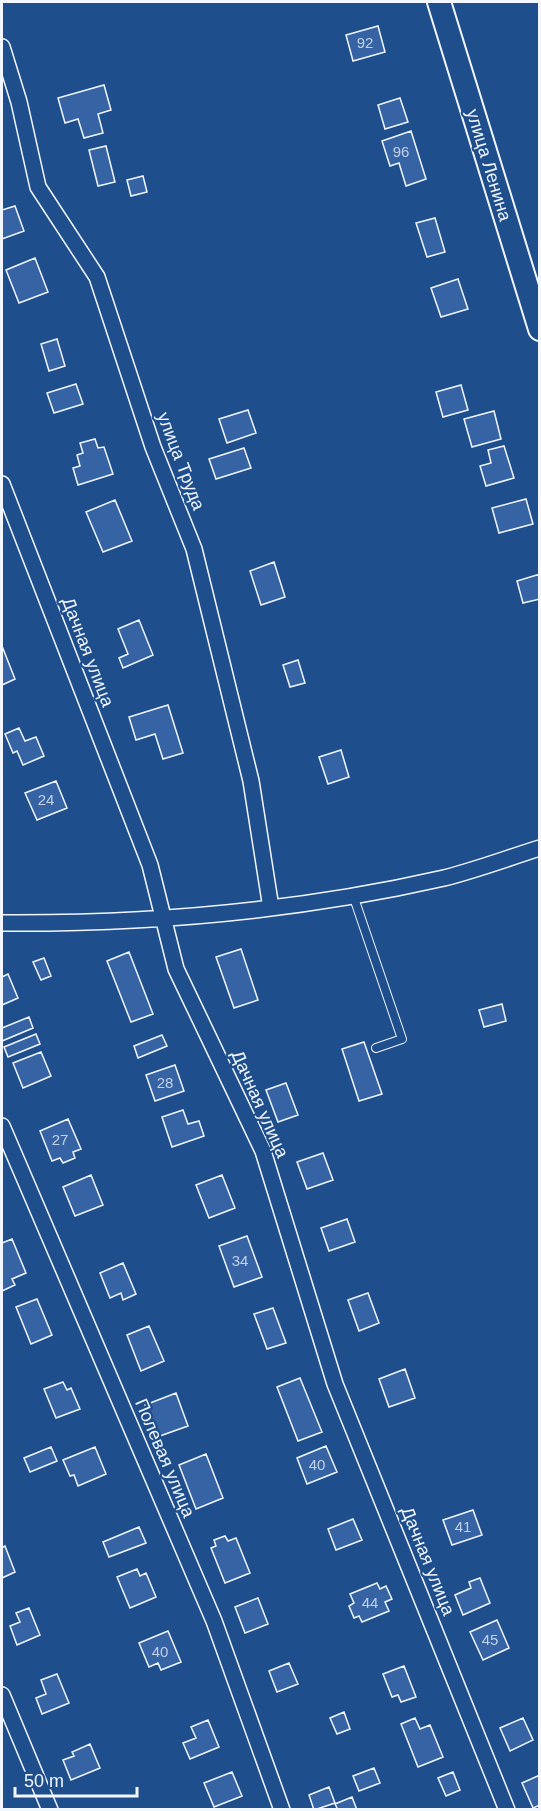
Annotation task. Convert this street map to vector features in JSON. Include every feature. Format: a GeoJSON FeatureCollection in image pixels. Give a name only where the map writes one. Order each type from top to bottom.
{"type":"FeatureCollection","features":[{"type":"Feature","properties":{"kind":"main road","name":"улица Ленина"},"geometry":{"type":"LineString","coordinates":[[439,2],[540,329]]}},
{"type":"Feature","properties":{"kind":"street","name":"улица Труда"},"geometry":{"type":"LineString","coordinates":[[2,47],[19,102],[39,187],[97,277],[153,447],[194,549],[251,781],[271,908]]}},
{"type":"Feature","properties":{"kind":"street","name":"Дачная улица"},"geometry":{"type":"LineString","coordinates":[[2,484],[150,865],[176,969],[263,1151],[335,1384],[507,1809]]}},
{"type":"Feature","properties":{"kind":"street"},"geometry":{"type":"LineString","coordinates":[[2,923],[163,920],[271,908],[446,877],[540,848]]}},
{"type":"Feature","properties":{"kind":"street","name":"Полевая улица"},"geometry":{"type":"LineString","coordinates":[[2,1126],[214,1620],[282,1809]]}},
{"type":"Feature","properties":{"kind":"street"},"geometry":{"type":"LineString","coordinates":[[2,1695],[50,1809]]}},
{"type":"Feature","properties":{"kind":"lane"},"geometry":{"type":"LineString","coordinates":[[353,895],[402,1039],[376,1048]]}},
{"type":"Feature","properties":{"kind":"building"},"geometry":{"type":"Polygon","coordinates":[[[378,26],[385,52],[353,61],[346,35],[378,26]]]}},
{"type":"Feature","properties":{"kind":"building"},"geometry":{"type":"Polygon","coordinates":[[[104,85],[111,110],[98,114],[103,133],[84,138],[78,119],[65,123],[58,98],[104,85]]]}},
{"type":"Feature","properties":{"kind":"building"},"geometry":{"type":"Polygon","coordinates":[[[400,98],[408,122],[385,129],[378,105],[400,98]]]}},
{"type":"Feature","properties":{"kind":"building"},"geometry":{"type":"Polygon","coordinates":[[[411,131],[426,179],[406,186],[399,163],[390,166],[382,141],[411,131]]]}},
{"type":"Feature","properties":{"kind":"building"},"geometry":{"type":"Polygon","coordinates":[[[106,146],[115,182],[98,186],[89,150],[106,146]]]}},
{"type":"Feature","properties":{"kind":"building"},"geometry":{"type":"Polygon","coordinates":[[[143,176],[147,192],[131,196],[127,180],[143,176]]]}},
{"type":"Feature","properties":{"kind":"building"},"geometry":{"type":"Polygon","coordinates":[[[15,206],[24,231],[2,239],[2,210],[15,206]]]}},
{"type":"Feature","properties":{"kind":"building"},"geometry":{"type":"Polygon","coordinates":[[[435,218],[445,252],[427,257],[416,223],[435,218]]]}},
{"type":"Feature","properties":{"kind":"building"},"geometry":{"type":"Polygon","coordinates":[[[35,258],[48,292],[19,303],[6,270],[35,258]]]}},
{"type":"Feature","properties":{"kind":"building"},"geometry":{"type":"Polygon","coordinates":[[[458,279],[468,309],[441,317],[431,288],[458,279]]]}},
{"type":"Feature","properties":{"kind":"building"},"geometry":{"type":"Polygon","coordinates":[[[57,339],[65,366],[49,371],[41,344],[57,339]]]}},
{"type":"Feature","properties":{"kind":"building"},"geometry":{"type":"Polygon","coordinates":[[[76,384],[83,404],[54,413],[47,393],[76,384]]]}},
{"type":"Feature","properties":{"kind":"building"},"geometry":{"type":"Polygon","coordinates":[[[461,385],[468,410],[443,417],[436,392],[461,385]]]}},
{"type":"Feature","properties":{"kind":"building"},"geometry":{"type":"Polygon","coordinates":[[[248,410],[256,433],[227,443],[219,419],[248,410]]]}},
{"type":"Feature","properties":{"kind":"building"},"geometry":{"type":"Polygon","coordinates":[[[494,411],[501,439],[472,447],[464,419],[494,411]]]}},
{"type":"Feature","properties":{"kind":"building"},"geometry":{"type":"Polygon","coordinates":[[[95,439],[98,448],[104,447],[113,474],[78,485],[73,468],[80,466],[77,455],[83,453],[80,443],[95,439]]]}},
{"type":"Feature","properties":{"kind":"building"},"geometry":{"type":"Polygon","coordinates":[[[504,446],[514,478],[486,486],[480,466],[491,463],[488,450],[504,446]]]}},
{"type":"Feature","properties":{"kind":"building"},"geometry":{"type":"Polygon","coordinates":[[[244,448],[251,468],[216,479],[209,459],[244,448]]]}},
{"type":"Feature","properties":{"kind":"building"},"geometry":{"type":"Polygon","coordinates":[[[526,499],[533,524],[499,533],[492,508],[526,499]]]}},
{"type":"Feature","properties":{"kind":"building"},"geometry":{"type":"Polygon","coordinates":[[[115,500],[132,541],[103,552],[86,512],[115,500]]]}},
{"type":"Feature","properties":{"kind":"building"},"geometry":{"type":"Polygon","coordinates":[[[274,562],[285,597],[261,605],[250,571],[274,562]]]}},
{"type":"Feature","properties":{"kind":"building"},"geometry":{"type":"Polygon","coordinates":[[[540,574],[540,599],[523,603],[517,581],[540,574]]]}},
{"type":"Feature","properties":{"kind":"building"},"geometry":{"type":"Polygon","coordinates":[[[139,620],[153,655],[123,668],[119,658],[128,654],[118,629],[139,620]]]}},
{"type":"Feature","properties":{"kind":"building"},"geometry":{"type":"Polygon","coordinates":[[[2,646],[15,679],[2,685],[2,646]]]}},
{"type":"Feature","properties":{"kind":"building"},"geometry":{"type":"Polygon","coordinates":[[[298,660],[305,683],[290,687],[283,665],[298,660]]]}},
{"type":"Feature","properties":{"kind":"building"},"geometry":{"type":"Polygon","coordinates":[[[168,705],[183,753],[163,759],[155,734],[136,740],[129,717],[168,705]]]}},
{"type":"Feature","properties":{"kind":"building"},"geometry":{"type":"Polygon","coordinates":[[[19,728],[25,741],[36,737],[44,756],[23,765],[17,751],[13,753],[5,734],[19,728]]]}},
{"type":"Feature","properties":{"kind":"building"},"geometry":{"type":"Polygon","coordinates":[[[341,750],[349,777],[328,784],[319,757],[341,750]]]}},
{"type":"Feature","properties":{"kind":"building"},"geometry":{"type":"Polygon","coordinates":[[[56,781],[67,808],[37,820],[25,793],[56,781]]]}},
{"type":"Feature","properties":{"kind":"building"},"geometry":{"type":"Polygon","coordinates":[[[241,949],[258,1000],[234,1008],[216,957],[241,949]]]}},
{"type":"Feature","properties":{"kind":"building"},"geometry":{"type":"Polygon","coordinates":[[[129,952],[153,1014],[131,1022],[107,961],[129,952]]]}},
{"type":"Feature","properties":{"kind":"building"},"geometry":{"type":"Polygon","coordinates":[[[44,958],[51,976],[41,980],[33,962],[44,958]]]}},
{"type":"Feature","properties":{"kind":"building"},"geometry":{"type":"Polygon","coordinates":[[[8,974],[18,998],[2,1005],[2,977],[8,974]]]}},
{"type":"Feature","properties":{"kind":"building"},"geometry":{"type":"Polygon","coordinates":[[[502,1004],[506,1021],[484,1027],[479,1010],[502,1004]]]}},
{"type":"Feature","properties":{"kind":"building"},"geometry":{"type":"Polygon","coordinates":[[[29,1017],[33,1028],[2,1041],[2,1028],[29,1017]]]}},
{"type":"Feature","properties":{"kind":"building"},"geometry":{"type":"Polygon","coordinates":[[[36,1034],[40,1044],[8,1057],[4,1047],[36,1034]]]}},
{"type":"Feature","properties":{"kind":"building"},"geometry":{"type":"Polygon","coordinates":[[[162,1035],[167,1046],[138,1058],[134,1046],[162,1035]]]}},
{"type":"Feature","properties":{"kind":"building"},"geometry":{"type":"Polygon","coordinates":[[[364,1042],[382,1094],[359,1101],[342,1049],[364,1042]]]}},
{"type":"Feature","properties":{"kind":"building"},"geometry":{"type":"Polygon","coordinates":[[[41,1052],[51,1076],[23,1088],[13,1063],[41,1052]]]}},
{"type":"Feature","properties":{"kind":"building"},"geometry":{"type":"Polygon","coordinates":[[[175,1065],[184,1091],[155,1101],[146,1075],[175,1065]]]}},
{"type":"Feature","properties":{"kind":"building"},"geometry":{"type":"Polygon","coordinates":[[[286,1083],[298,1115],[278,1122],[266,1090],[286,1083]]]}},
{"type":"Feature","properties":{"kind":"building"},"geometry":{"type":"Polygon","coordinates":[[[183,1110],[188,1124],[199,1121],[204,1136],[172,1147],[162,1117],[183,1110]]]}},
{"type":"Feature","properties":{"kind":"building"},"geometry":{"type":"Polygon","coordinates":[[[68,1119],[81,1149],[73,1152],[75,1158],[63,1163],[60,1158],[52,1161],[40,1131],[68,1119]]]}},
{"type":"Feature","properties":{"kind":"building"},"geometry":{"type":"Polygon","coordinates":[[[323,1153],[333,1180],[307,1189],[297,1162],[323,1153]]]}},
{"type":"Feature","properties":{"kind":"building"},"geometry":{"type":"Polygon","coordinates":[[[91,1175],[103,1205],[75,1216],[63,1187],[91,1175]]]}},
{"type":"Feature","properties":{"kind":"building"},"geometry":{"type":"Polygon","coordinates":[[[222,1175],[235,1208],[209,1218],[196,1185],[222,1175]]]}},
{"type":"Feature","properties":{"kind":"building"},"geometry":{"type":"Polygon","coordinates":[[[347,1219],[355,1242],[329,1251],[321,1228],[347,1219]]]}},
{"type":"Feature","properties":{"kind":"building"},"geometry":{"type":"Polygon","coordinates":[[[247,1236],[262,1277],[234,1287],[219,1246],[247,1236]]]}},
{"type":"Feature","properties":{"kind":"building"},"geometry":{"type":"Polygon","coordinates":[[[12,1239],[26,1273],[12,1279],[15,1285],[2,1291],[2,1243],[12,1239]]]}},
{"type":"Feature","properties":{"kind":"building"},"geometry":{"type":"Polygon","coordinates":[[[123,1263],[136,1294],[123,1300],[121,1293],[110,1298],[100,1273],[123,1263]]]}},
{"type":"Feature","properties":{"kind":"building"},"geometry":{"type":"Polygon","coordinates":[[[368,1293],[379,1323],[359,1331],[348,1300],[368,1293]]]}},
{"type":"Feature","properties":{"kind":"building"},"geometry":{"type":"Polygon","coordinates":[[[37,1299],[52,1335],[31,1344],[16,1307],[37,1299]]]}},
{"type":"Feature","properties":{"kind":"building"},"geometry":{"type":"Polygon","coordinates":[[[273,1308],[286,1343],[267,1349],[254,1314],[273,1308]]]}},
{"type":"Feature","properties":{"kind":"building"},"geometry":{"type":"Polygon","coordinates":[[[149,1326],[164,1361],[141,1371],[127,1335],[149,1326]]]}},
{"type":"Feature","properties":{"kind":"building"},"geometry":{"type":"Polygon","coordinates":[[[405,1369],[415,1398],[389,1407],[379,1379],[405,1369]]]}},
{"type":"Feature","properties":{"kind":"building"},"geometry":{"type":"Polygon","coordinates":[[[300,1378],[322,1432],[298,1441],[277,1387],[300,1378]]]}},
{"type":"Feature","properties":{"kind":"building"},"geometry":{"type":"Polygon","coordinates":[[[63,1382],[67,1390],[71,1388],[80,1409],[56,1418],[44,1389],[63,1382]]]}},
{"type":"Feature","properties":{"kind":"building"},"geometry":{"type":"Polygon","coordinates":[[[176,1393],[188,1426],[157,1437],[145,1405],[176,1393]]]}},
{"type":"Feature","properties":{"kind":"building"},"geometry":{"type":"Polygon","coordinates":[[[326,1446],[337,1472],[307,1484],[297,1458],[326,1446]]]}},
{"type":"Feature","properties":{"kind":"building"},"geometry":{"type":"Polygon","coordinates":[[[51,1447],[57,1461],[30,1472],[24,1458],[51,1447]]]}},
{"type":"Feature","properties":{"kind":"building"},"geometry":{"type":"Polygon","coordinates":[[[95,1447],[106,1474],[78,1486],[74,1475],[70,1476],[63,1460],[95,1447]]]}},
{"type":"Feature","properties":{"kind":"building"},"geometry":{"type":"Polygon","coordinates":[[[206,1454],[223,1498],[196,1509],[179,1465],[206,1454]]]}},
{"type":"Feature","properties":{"kind":"building"},"geometry":{"type":"Polygon","coordinates":[[[473,1510],[482,1535],[452,1545],[443,1520],[473,1510]]]}},
{"type":"Feature","properties":{"kind":"building"},"geometry":{"type":"Polygon","coordinates":[[[353,1519],[362,1540],[336,1550],[328,1529],[353,1519]]]}},
{"type":"Feature","properties":{"kind":"building"},"geometry":{"type":"Polygon","coordinates":[[[139,1527],[146,1543],[109,1557],[103,1542],[139,1527]]]}},
{"type":"Feature","properties":{"kind":"building"},"geometry":{"type":"Polygon","coordinates":[[[225,1536],[228,1541],[236,1538],[250,1573],[225,1583],[211,1548],[216,1546],[214,1540],[225,1536]]]}},
{"type":"Feature","properties":{"kind":"building"},"geometry":{"type":"Polygon","coordinates":[[[5,1546],[15,1572],[2,1578],[2,1548],[5,1546]]]}},
{"type":"Feature","properties":{"kind":"building"},"geometry":{"type":"Polygon","coordinates":[[[137,1569],[140,1576],[146,1573],[156,1597],[130,1608],[117,1577],[137,1569]]]}},
{"type":"Feature","properties":{"kind":"building"},"geometry":{"type":"Polygon","coordinates":[[[480,1578],[490,1603],[463,1615],[455,1595],[471,1588],[469,1582],[480,1578]]]}},
{"type":"Feature","properties":{"kind":"building"},"geometry":{"type":"Polygon","coordinates":[[[377,1583],[380,1589],[386,1586],[392,1599],[385,1602],[389,1611],[362,1622],[359,1616],[354,1618],[349,1606],[354,1603],[350,1594],[377,1583]]]}},
{"type":"Feature","properties":{"kind":"building"},"geometry":{"type":"Polygon","coordinates":[[[258,1598],[268,1624],[245,1633],[235,1607],[258,1598]]]}},
{"type":"Feature","properties":{"kind":"building"},"geometry":{"type":"Polygon","coordinates":[[[29,1608],[40,1635],[17,1645],[10,1626],[20,1622],[16,1613],[29,1608]]]}},
{"type":"Feature","properties":{"kind":"building"},"geometry":{"type":"Polygon","coordinates":[[[497,1620],[509,1648],[483,1660],[470,1632],[497,1620]]]}},
{"type":"Feature","properties":{"kind":"building"},"geometry":{"type":"Polygon","coordinates":[[[168,1631],[181,1662],[161,1670],[158,1663],[149,1667],[139,1643],[168,1631]]]}},
{"type":"Feature","properties":{"kind":"building"},"geometry":{"type":"Polygon","coordinates":[[[289,1663],[298,1684],[277,1692],[269,1671],[289,1663]]]}},
{"type":"Feature","properties":{"kind":"building"},"geometry":{"type":"Polygon","coordinates":[[[404,1666],[416,1697],[401,1702],[398,1695],[392,1697],[383,1674],[404,1666]]]}},
{"type":"Feature","properties":{"kind":"building"},"geometry":{"type":"Polygon","coordinates":[[[57,1674],[69,1703],[42,1714],[36,1698],[46,1694],[41,1680],[57,1674]]]}},
{"type":"Feature","properties":{"kind":"building"},"geometry":{"type":"Polygon","coordinates":[[[344,1712],[350,1729],[337,1734],[330,1718],[344,1712]]]}},
{"type":"Feature","properties":{"kind":"building"},"geometry":{"type":"Polygon","coordinates":[[[415,1718],[420,1729],[430,1725],[443,1757],[418,1767],[401,1724],[415,1718]]]}},
{"type":"Feature","properties":{"kind":"building"},"geometry":{"type":"Polygon","coordinates":[[[523,1718],[533,1740],[510,1751],[500,1728],[523,1718]]]}},
{"type":"Feature","properties":{"kind":"building"},"geometry":{"type":"Polygon","coordinates":[[[208,1720],[219,1747],[190,1759],[183,1743],[196,1738],[191,1727],[208,1720]]]}},
{"type":"Feature","properties":{"kind":"building"},"geometry":{"type":"Polygon","coordinates":[[[90,1744],[100,1768],[71,1780],[63,1760],[74,1756],[72,1752],[90,1744]]]}},
{"type":"Feature","properties":{"kind":"building"},"geometry":{"type":"Polygon","coordinates":[[[374,1768],[380,1783],[359,1791],[353,1776],[374,1768]]]}},
{"type":"Feature","properties":{"kind":"building"},"geometry":{"type":"Polygon","coordinates":[[[232,1772],[242,1796],[214,1807],[204,1783],[232,1772]]]}},
{"type":"Feature","properties":{"kind":"building"},"geometry":{"type":"Polygon","coordinates":[[[453,1772],[460,1790],[446,1796],[438,1778],[453,1772]]]}},
{"type":"Feature","properties":{"kind":"building"},"geometry":{"type":"Polygon","coordinates":[[[540,1775],[540,1805],[533,1808],[522,1783],[540,1775]]]}},
{"type":"Feature","properties":{"kind":"building"},"geometry":{"type":"Polygon","coordinates":[[[329,1787],[335,1803],[314,1810],[309,1795],[329,1787]]]}},
{"type":"Feature","properties":{"kind":"building"},"geometry":{"type":"Polygon","coordinates":[[[352,1797],[357,1810],[338,1810],[335,1804],[352,1797]]]}}]}
